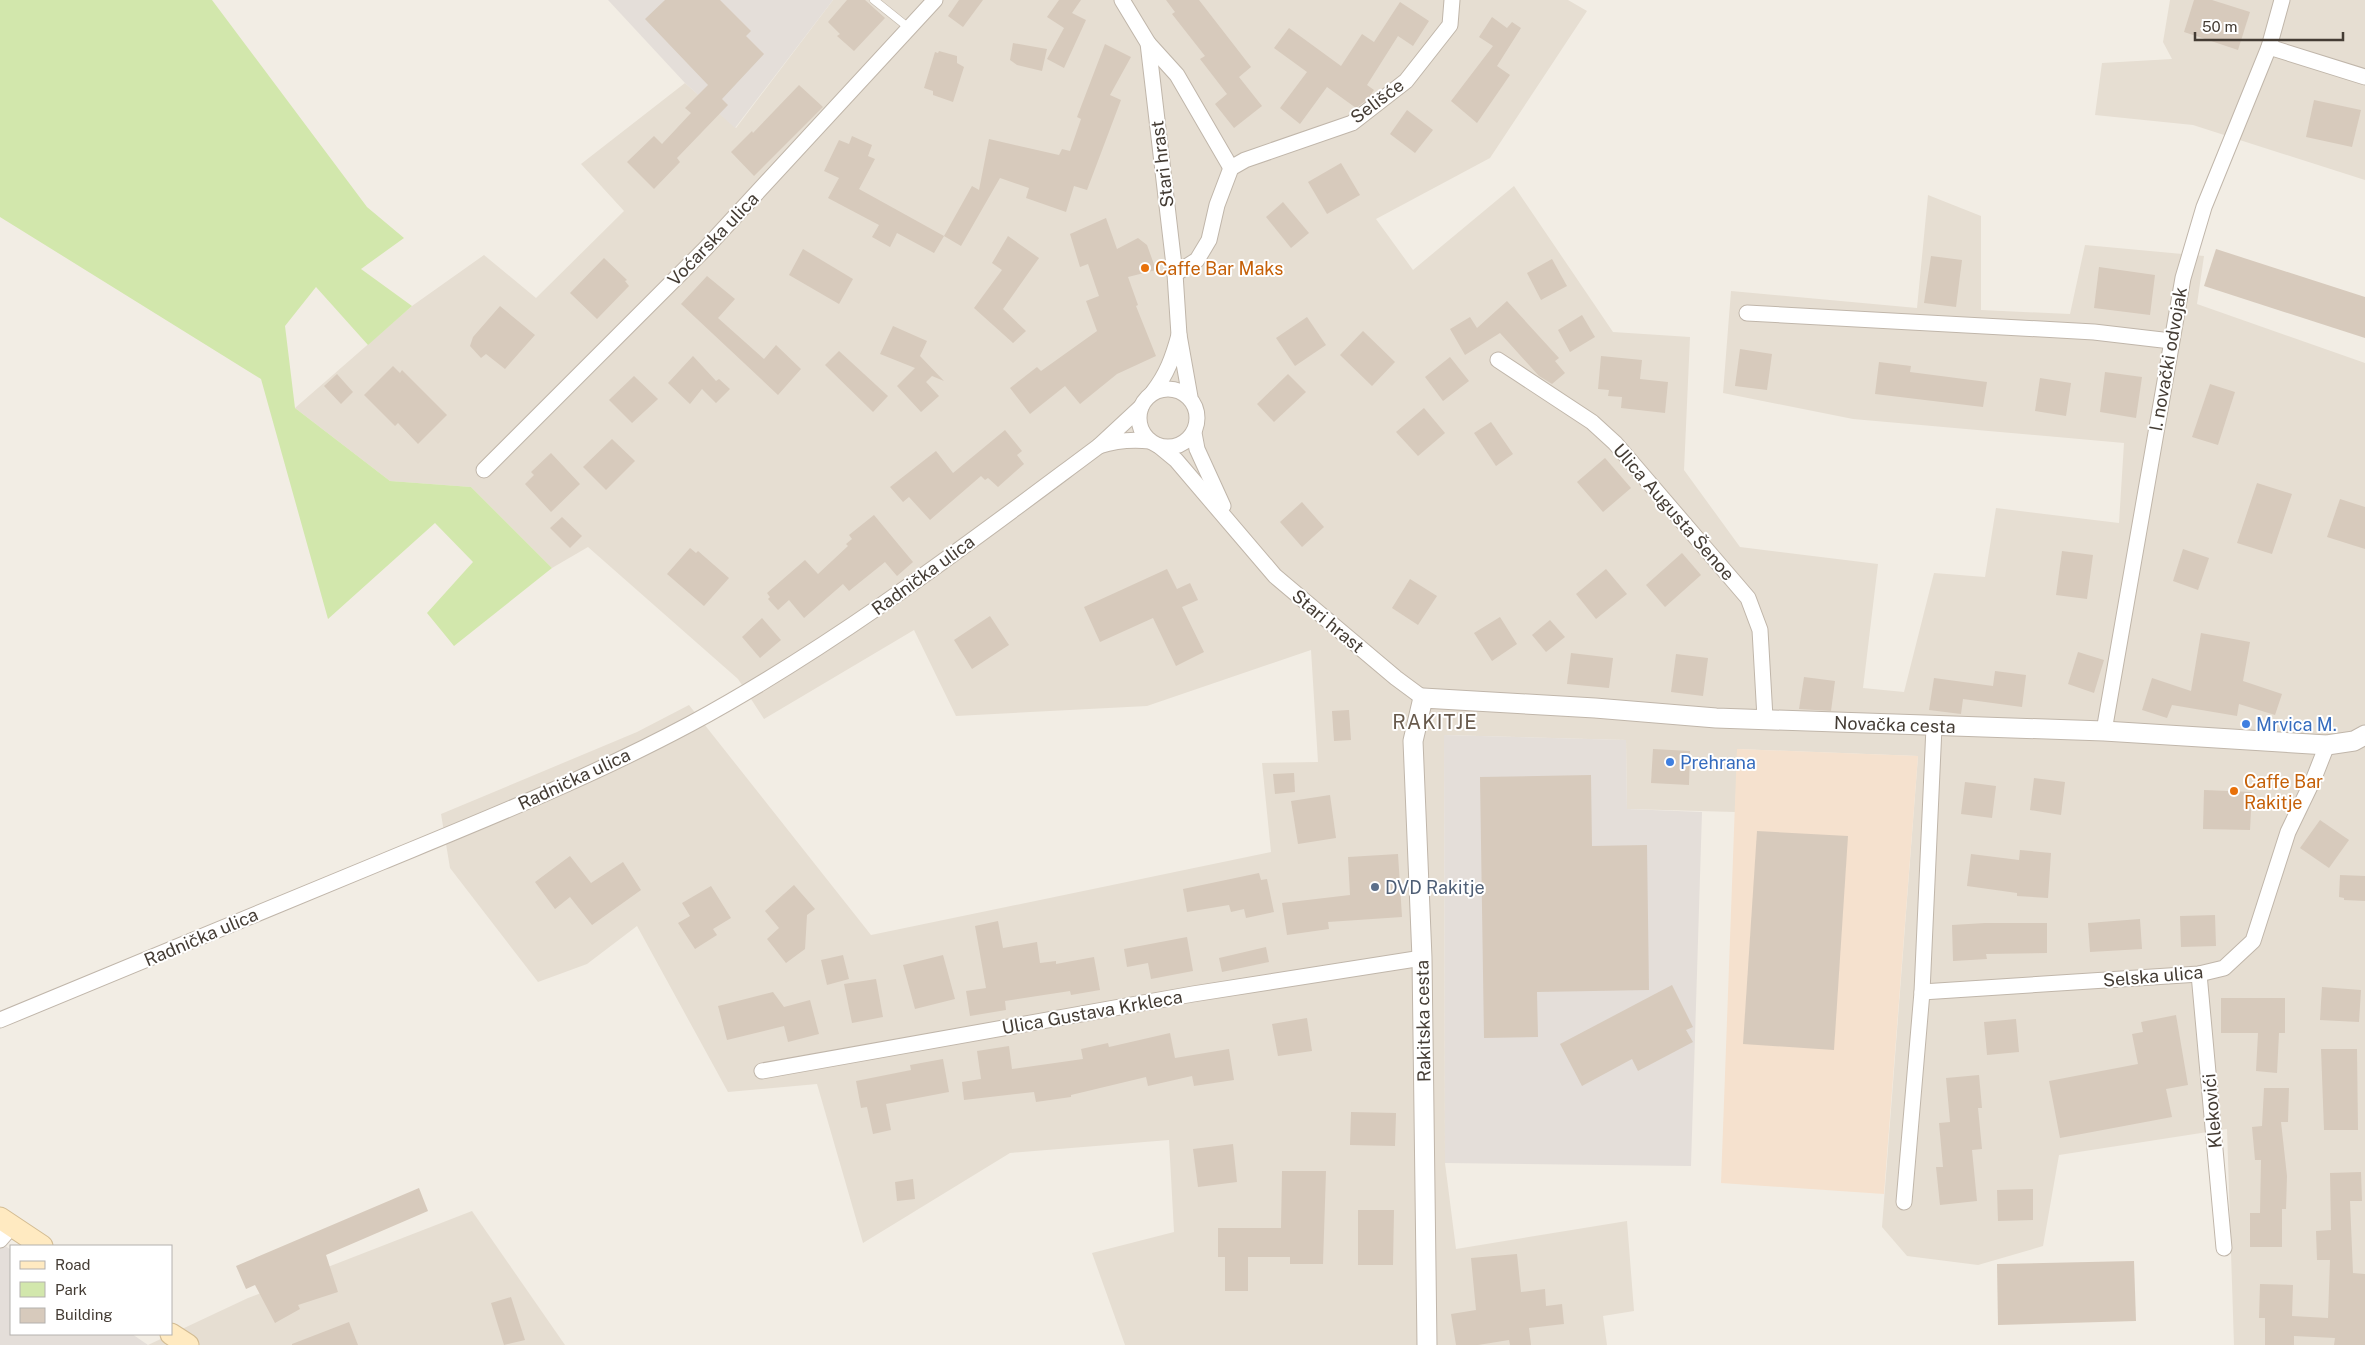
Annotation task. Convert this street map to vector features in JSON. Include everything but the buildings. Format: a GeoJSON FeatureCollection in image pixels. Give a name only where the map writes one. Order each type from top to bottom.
{"type":"FeatureCollection","features":[{"type":"Feature","properties":{"kind":"main road"},"geometry":{"type":"LineString","coordinates":[[4,1228],[40,1245]]}},
{"type":"Feature","properties":{"kind":"main road"},"geometry":{"type":"LineString","coordinates":[[172,1335],[188,1345]]}},
{"type":"Feature","properties":{"kind":"street","name":"Voćarska ulica"},"geometry":{"type":"LineString","coordinates":[[484,470],[705,249],[935,0]]}},
{"type":"Feature","properties":{"kind":"street","name":"Stari hrast"},"geometry":{"type":"LineString","coordinates":[[1122,0],[1148,44],[1175,274],[1179,335],[1190,397]]}},
{"type":"Feature","properties":{"kind":"street","name":"Selišće"},"geometry":{"type":"LineString","coordinates":[[1231,168],[1245,160],[1352,123],[1406,81],[1450,25],[1452,0]]}},
{"type":"Feature","properties":{"kind":"street","name":"I. novački odvojak"},"geometry":{"type":"LineString","coordinates":[[2104,731],[2183,278],[2204,207],[2269,47],[2282,0]]}},
{"type":"Feature","properties":{"kind":"street"},"geometry":{"type":"LineString","coordinates":[[1148,44],[1177,75],[1231,168],[1217,205],[1209,240],[1197,260],[1175,274]]}},
{"type":"Feature","properties":{"kind":"street"},"geometry":{"type":"LineString","coordinates":[[2269,47],[2365,77]]}},
{"type":"Feature","properties":{"kind":"street"},"geometry":{"type":"LineString","coordinates":[[1746,313],[2094,332],[2171,341]]}},
{"type":"Feature","properties":{"kind":"street","name":"Stari hrast"},"geometry":{"type":"LineString","coordinates":[[1153,392],[1166,376],[1179,335]]}},
{"type":"Feature","properties":{"kind":"street","name":"Ulica Augusta Šenoe"},"geometry":{"type":"LineString","coordinates":[[1498,360],[1592,422],[1615,443],[1748,598],[1760,630],[1765,718]]}},
{"type":"Feature","properties":{"kind":"street"},"geometry":{"type":"LineString","coordinates":[[1172,388],[1190,397],[1198,414],[1194,434],[1178,446],[1155,444],[1140,426],[1141,407],[1153,392],[1162,389],[1172,388]]}},
{"type":"Feature","properties":{"kind":"street","name":"Radnička ulica"},"geometry":{"type":"LineString","coordinates":[[0,1020],[486,819],[582,777],[690,724],[803,659],[915,583],[1099,446],[1141,407]]}},
{"type":"Feature","properties":{"kind":"street","name":"Stari hrast"},"geometry":{"type":"LineString","coordinates":[[1194,434],[1197,449],[1214,491],[1240,536]]}},
{"type":"Feature","properties":{"kind":"street","name":"Radnička ulica"},"geometry":{"type":"LineString","coordinates":[[1099,446],[1134,439],[1155,444]]}},
{"type":"Feature","properties":{"kind":"street","name":"Stari hrast"},"geometry":{"type":"LineString","coordinates":[[1155,444],[1176,460],[1275,576],[1396,678],[1423,698]]}},
{"type":"Feature","properties":{"kind":"street","name":"Novačka cesta"},"geometry":{"type":"LineString","coordinates":[[1423,698],[1595,708],[1716,718],[1765,718],[1934,727],[2104,731],[2326,745],[2354,741],[2365,735]]}},
{"type":"Feature","properties":{"kind":"street","name":"Rakitska cesta"},"geometry":{"type":"LineString","coordinates":[[1423,698],[1413,741],[1422,958],[1428,1345]]}},
{"type":"Feature","properties":{"kind":"street"},"geometry":{"type":"LineString","coordinates":[[1904,1202],[1922,992],[1934,727]]}},
{"type":"Feature","properties":{"kind":"street","name":"Selska ulica"},"geometry":{"type":"LineString","coordinates":[[1922,992],[2199,974],[2224,968],[2253,941],[2288,832],[2326,745]]}},
{"type":"Feature","properties":{"kind":"street","name":"Ulica Gustava Krkleca"},"geometry":{"type":"LineString","coordinates":[[762,1071],[1193,994],[1422,958]]}},
{"type":"Feature","properties":{"kind":"street","name":"Klekovići"},"geometry":{"type":"LineString","coordinates":[[2199,974],[2224,1248]]}},
{"type":"Feature","properties":{"kind":"lane"},"geometry":{"type":"LineString","coordinates":[[874,0],[909,28]]}},
{"type":"Feature","properties":{"kind":"shaded area"},"geometry":{"type":"Polygon","coordinates":[[[608,0],[833,0],[735,128],[685,83],[608,0]]]}},
{"type":"Feature","properties":{"kind":"shaded area"},"geometry":{"type":"Polygon","coordinates":[[[833,0],[1568,0],[1587,11],[1490,158],[1376,219],[1413,270],[1514,186],[1613,332],[1690,337],[1684,470],[1740,547],[1878,564],[1863,688],[1904,692],[1934,573],[1985,577],[1996,508],[2119,523],[2124,443],[1853,419],[1723,393],[1731,291],[1917,308],[1928,195],[1981,216],[1981,310],[2070,314],[2085,245],[2204,256],[2197,304],[2365,363],[2365,1345],[2234,1345],[2227,1129],[2059,1155],[2043,1246],[1978,1265],[1907,1256],[1882,1227],[1918,756],[1738,749],[1735,812],[1627,809],[1626,740],[1444,735],[1445,1163],[1456,1249],[1627,1221],[1634,1311],[1603,1316],[1607,1345],[1125,1345],[1092,1253],[1174,1232],[1169,1140],[1010,1153],[863,1243],[817,1084],[728,1092],[637,926],[587,964],[538,982],[450,868],[441,814],[637,732],[689,705],[871,935],[1271,852],[1262,763],[1318,762],[1311,650],[1147,706],[956,716],[914,630],[764,719],[738,679],[588,547],[552,568],[471,487],[390,481],[295,408],[412,306],[484,255],[536,298],[624,211],[581,164],[685,83],[736,128],[833,0]]]}},
{"type":"Feature","properties":{"kind":"shaded area"},"geometry":{"type":"Polygon","coordinates":[[[2170,0],[2365,0],[2365,180],[2193,125],[2095,115],[2102,63],[2172,59],[2163,42],[2170,0]]]}},
{"type":"Feature","properties":{"kind":"shaded area"},"geometry":{"type":"Polygon","coordinates":[[[1444,735],[1626,740],[1627,809],[1702,812],[1691,1166],[1445,1163],[1444,735]]]}},
{"type":"Feature","properties":{"kind":"shaded area"},"geometry":{"type":"Polygon","coordinates":[[[1737,749],[1918,756],[1884,1194],[1721,1183],[1737,749]]]}},
{"type":"Feature","properties":{"kind":"shaded area"},"geometry":{"type":"Polygon","coordinates":[[[472,1211],[565,1345],[148,1345],[248,1298],[472,1211]]]}},
{"type":"Feature","properties":{"kind":"shaded area"},"geometry":{"type":"Polygon","coordinates":[[[0,1242],[10,1249],[10,1335],[133,1335],[148,1345],[0,1345],[0,1242]]]}},
{"type":"Feature","properties":{"kind":"green space"},"geometry":{"type":"Polygon","coordinates":[[[0,0],[212,0],[367,207],[404,238],[361,269],[412,306],[368,345],[316,287],[285,326],[295,408],[390,481],[471,487],[552,568],[454,646],[427,613],[473,562],[435,523],[328,619],[261,379],[0,217],[0,0]]]}},
{"type":"Feature","properties":{"kind":"place","name":"Caffe Bar Maks"},"geometry":{"type":"Point","coordinates":[1145,268]}},
{"type":"Feature","properties":{"kind":"place","name":"Mrvica M."},"geometry":{"type":"Point","coordinates":[2246,724]}},
{"type":"Feature","properties":{"kind":"place","name":"Prehrana"},"geometry":{"type":"Point","coordinates":[1670,762]}},
{"type":"Feature","properties":{"kind":"place","name":"Caffe Bar Rakitje"},"geometry":{"type":"Point","coordinates":[2234,791]}},
{"type":"Feature","properties":{"kind":"place","name":"DVD Rakitje"},"geometry":{"type":"Point","coordinates":[1375,887]}},
{"type":"Feature","properties":{"kind":"district","name":"RAKITJE"},"geometry":{"type":"Point","coordinates":[1435,722]}}]}
